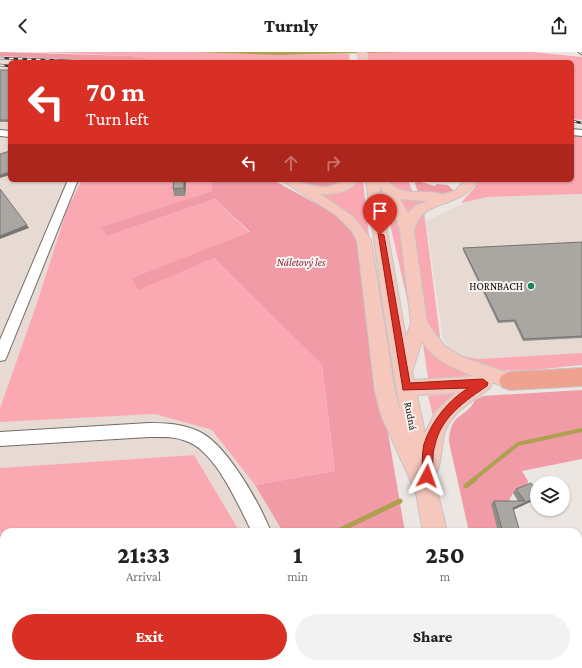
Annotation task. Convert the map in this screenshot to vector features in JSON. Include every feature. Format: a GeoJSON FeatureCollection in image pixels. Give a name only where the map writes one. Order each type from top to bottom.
{"type":"FeatureCollection","features":[{"type":"Feature","properties":{"kind":"highway"},"geometry":{"type":"LineString","coordinates":[[510,381],[582,377]]}},
{"type":"Feature","properties":{"kind":"main road"},"geometry":{"type":"LineString","coordinates":[[290,182],[312,189],[323,190],[341,188],[350,182]]}},
{"type":"Feature","properties":{"kind":"main road"},"geometry":{"type":"LineString","coordinates":[[290,182],[343,214],[354,224],[364,240],[385,392],[391,415],[426,491]]}},
{"type":"Feature","properties":{"kind":"main road","name":"Rudná"},"geometry":{"type":"LineString","coordinates":[[372,182],[383,260],[434,528]]}},
{"type":"Feature","properties":{"kind":"main road"},"geometry":{"type":"LineString","coordinates":[[407,231],[412,217],[419,210],[451,197],[465,189],[470,182]]}},
{"type":"Feature","properties":{"kind":"main road"},"geometry":{"type":"LineString","coordinates":[[385,183],[398,194],[410,197],[451,197]]}},
{"type":"Feature","properties":{"kind":"main road"},"geometry":{"type":"LineString","coordinates":[[385,183],[400,209],[407,231],[419,323],[405,380],[483,383],[510,381]]}},
{"type":"Feature","properties":{"kind":"main road"},"geometry":{"type":"LineString","coordinates":[[419,323],[430,340],[449,358],[466,367],[510,381]]}},
{"type":"Feature","properties":{"kind":"main road"},"geometry":{"type":"LineString","coordinates":[[426,491],[429,445],[441,419],[457,400],[483,383]]}},
{"type":"Feature","properties":{"kind":"street"},"geometry":{"type":"LineString","coordinates":[[0,356],[72,182]]}},
{"type":"Feature","properties":{"kind":"street"},"geometry":{"type":"LineString","coordinates":[[0,439],[156,430],[176,431],[187,434],[200,439],[215,453],[260,528]]}},
{"type":"Feature","properties":{"kind":"shaded area"},"geometry":{"type":"Polygon","coordinates":[[[44,52],[192,52],[277,55],[349,54],[350,60],[153,60],[132,56],[44,52]]]}},
{"type":"Feature","properties":{"kind":"shaded area"},"geometry":{"type":"Polygon","coordinates":[[[192,52],[405,52],[277,55],[192,52]]]}},
{"type":"Feature","properties":{"kind":"shaded area"},"geometry":{"type":"Polygon","coordinates":[[[368,52],[532,52],[582,57],[582,120],[574,119],[574,60],[368,60],[368,52]]]}},
{"type":"Feature","properties":{"kind":"shaded area"},"geometry":{"type":"Polygon","coordinates":[[[0,56],[82,60],[8,60],[8,182],[81,182],[67,209],[37,303],[0,408],[0,56]]]}},
{"type":"Feature","properties":{"kind":"shaded area"},"geometry":{"type":"Polygon","coordinates":[[[574,135],[582,136],[582,194],[487,197],[461,203],[474,188],[477,182],[574,182],[574,135]]]}},
{"type":"Feature","properties":{"kind":"shaded area"},"geometry":{"type":"Polygon","coordinates":[[[81,182],[212,182],[212,191],[102,227],[107,236],[215,199],[250,233],[133,278],[138,289],[214,258],[322,365],[335,471],[255,485],[212,430],[155,414],[0,422],[0,408],[37,303],[67,209],[81,182]]]}},
{"type":"Feature","properties":{"kind":"shaded area"},"geometry":{"type":"Polygon","coordinates":[[[349,182],[363,182],[369,237],[310,192],[349,182]]]}},
{"type":"Feature","properties":{"kind":"shaded area"},"geometry":{"type":"Polygon","coordinates":[[[389,182],[409,182],[413,193],[396,190],[389,182]]]}},
{"type":"Feature","properties":{"kind":"shaded area"},"geometry":{"type":"Polygon","coordinates":[[[384,191],[399,218],[410,312],[383,193],[384,191]]]}},
{"type":"Feature","properties":{"kind":"shaded area"},"geometry":{"type":"Polygon","coordinates":[[[582,194],[582,353],[478,359],[463,356],[451,350],[443,339],[426,221],[469,201],[487,197],[582,194]]]}},
{"type":"Feature","properties":{"kind":"shaded area"},"geometry":{"type":"Polygon","coordinates":[[[397,195],[432,200],[407,214],[397,195]]]}},
{"type":"Feature","properties":{"kind":"shaded area"},"geometry":{"type":"Polygon","coordinates":[[[424,211],[441,345],[427,325],[413,229],[424,211]]]}},
{"type":"Feature","properties":{"kind":"shaded area"},"geometry":{"type":"Polygon","coordinates":[[[423,344],[426,344],[475,375],[428,379],[423,344]]]}},
{"type":"Feature","properties":{"kind":"shaded area"},"geometry":{"type":"Polygon","coordinates":[[[451,350],[463,356],[478,359],[582,353],[582,365],[514,371],[496,370],[464,360],[451,350]]]}},
{"type":"Feature","properties":{"kind":"shaded area"},"geometry":{"type":"Polygon","coordinates":[[[453,394],[453,398],[441,405],[434,420],[428,396],[453,394]]]}},
{"type":"Feature","properties":{"kind":"shaded area"},"geometry":{"type":"Polygon","coordinates":[[[155,414],[212,430],[255,485],[281,528],[238,528],[194,455],[0,468],[0,422],[155,414]]]}},
{"type":"Feature","properties":{"kind":"shaded area"},"geometry":{"type":"Polygon","coordinates":[[[194,455],[238,528],[0,528],[0,468],[194,455]]]}},
{"type":"Feature","properties":{"kind":"green space"},"geometry":{"type":"Polygon","coordinates":[[[0,52],[132,56],[153,60],[82,60],[0,56],[0,52]]]}},
{"type":"Feature","properties":{"kind":"green space","name":"Náletový les"},"geometry":{"type":"Polygon","coordinates":[[[212,182],[277,182],[328,210],[347,224],[358,244],[371,334],[404,528],[281,528],[255,485],[335,471],[322,365],[214,258],[138,290],[132,278],[250,232],[215,199],[107,236],[101,227],[212,191],[212,182]]]}},
{"type":"Feature","properties":{"kind":"green space"},"geometry":{"type":"Polygon","coordinates":[[[300,182],[342,182],[322,187],[315,187],[300,182]]]}},
{"type":"Feature","properties":{"kind":"green space"},"geometry":{"type":"Polygon","coordinates":[[[415,182],[421,182],[435,186],[436,184],[448,185],[454,191],[431,196],[419,196],[415,182]]]}},
{"type":"Feature","properties":{"kind":"green space"},"geometry":{"type":"Polygon","coordinates":[[[582,390],[582,459],[522,471],[528,481],[527,487],[513,493],[507,504],[499,528],[468,528],[449,442],[450,432],[455,420],[471,406],[475,400],[483,396],[582,390]]]}},
{"type":"Feature","properties":{"kind":"building"},"geometry":{"type":"Polygon","coordinates":[[[0,70],[8,70],[8,120],[0,120],[0,70]]]}},
{"type":"Feature","properties":{"kind":"building"},"geometry":{"type":"Polygon","coordinates":[[[8,152],[8,173],[0,175],[0,154],[8,152]]]}},
{"type":"Feature","properties":{"kind":"building"},"geometry":{"type":"Polygon","coordinates":[[[174,182],[184,182],[184,188],[173,189],[174,182]]]}},
{"type":"Feature","properties":{"kind":"building"},"geometry":{"type":"Polygon","coordinates":[[[0,189],[27,225],[0,236],[0,189]]]}},
{"type":"Feature","properties":{"kind":"building","name":"HORNBACH"},"geometry":{"type":"Polygon","coordinates":[[[582,242],[582,336],[524,339],[515,320],[499,321],[463,248],[582,242]]]}},
{"type":"Feature","properties":{"kind":"building"},"geometry":{"type":"Polygon","coordinates":[[[530,483],[530,500],[513,508],[519,528],[502,528],[494,501],[525,501],[516,489],[530,483]]]}},
{"type":"Feature","properties":{"kind":"waterway"},"geometry":{"type":"LineString","coordinates":[[473,480],[518,444],[582,430]]}},
{"type":"Feature","properties":{"kind":"waterway"},"geometry":{"type":"LineString","coordinates":[[466,486],[475,479]]}},
{"type":"Feature","properties":{"kind":"waterway"},"geometry":{"type":"LineString","coordinates":[[344,528],[400,501]]}},
{"type":"Feature","properties":{"kind":"railway"},"geometry":{"type":"LineString","coordinates":[[0,58],[47,60]]}},
{"type":"Feature","properties":{"kind":"railway"},"geometry":{"type":"LineString","coordinates":[[0,65],[8,66]]}},
{"type":"Feature","properties":{"kind":"railway"},"geometry":{"type":"LineString","coordinates":[[574,121],[582,123]]}},
{"type":"Feature","properties":{"kind":"place","name":"HORNBACH"},"geometry":{"type":"Point","coordinates":[531,286]}},
{"type":"Feature","properties":{"kind":"route"},"geometry":{"type":"LineString","coordinates":[[380,235],[383,260],[406,388],[483,383],[457,400],[441,419],[429,445],[427,476]]}}]}
